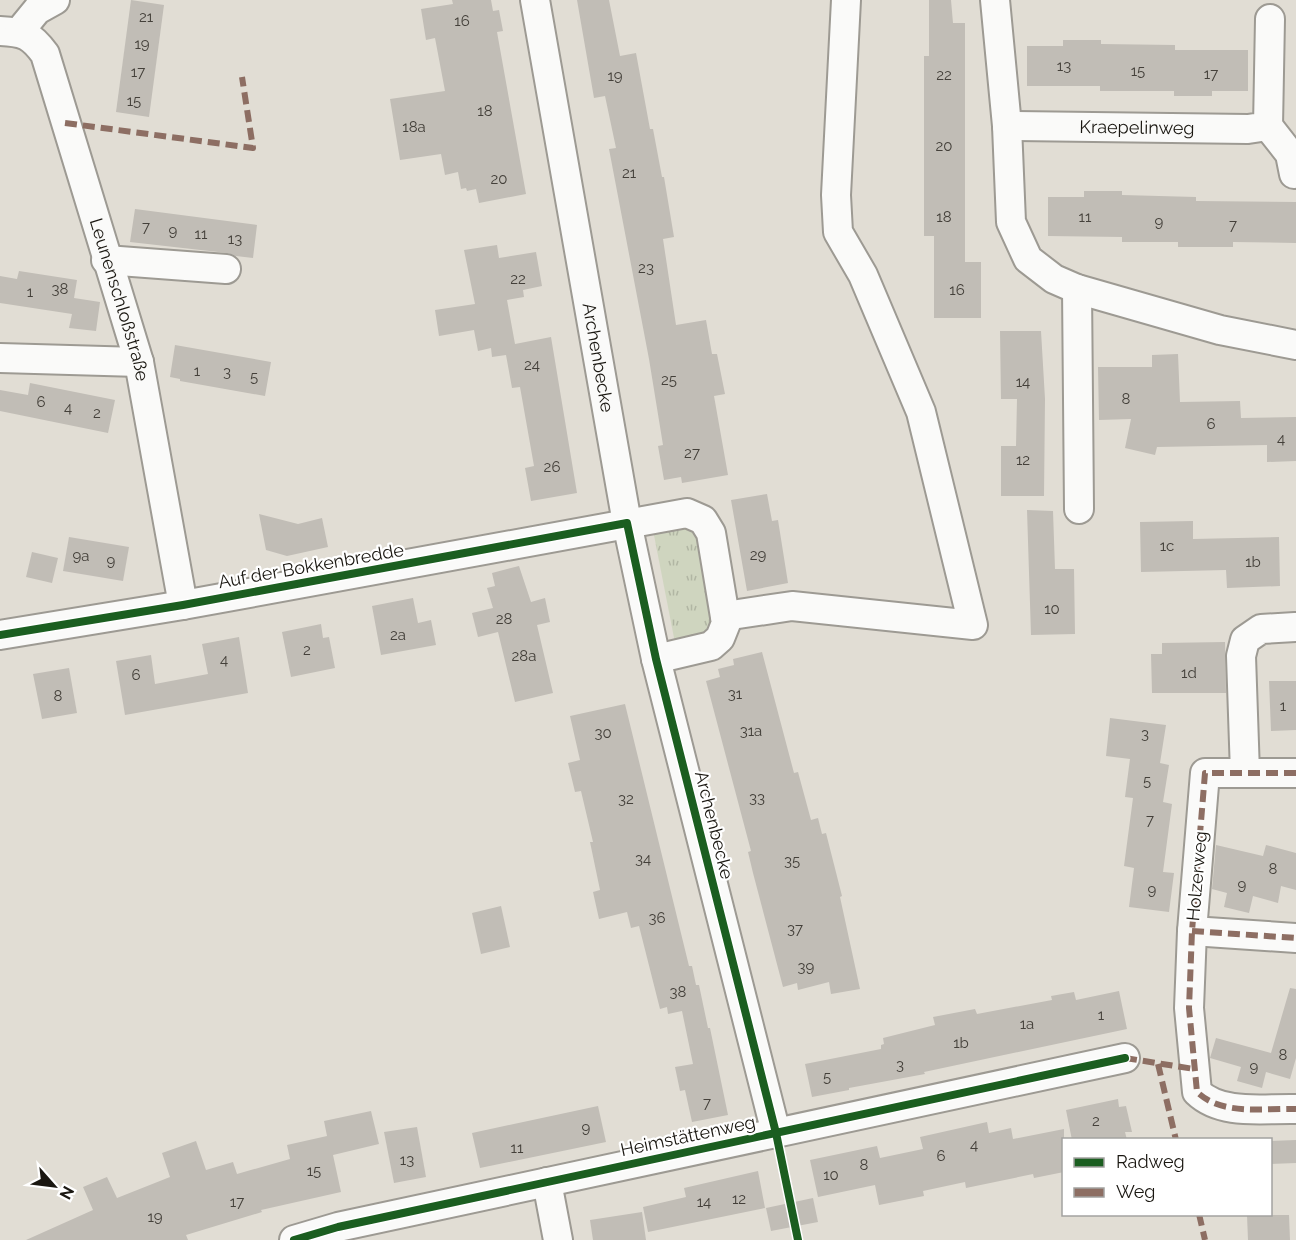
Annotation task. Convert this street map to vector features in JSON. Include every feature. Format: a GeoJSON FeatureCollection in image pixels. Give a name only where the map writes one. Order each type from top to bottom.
{"type":"FeatureCollection","features":[{"type":"Feature","properties":{"kind":"street"},"geometry":{"type":"LineString","coordinates":[[10,32],[37,10],[55,0]]}},
{"type":"Feature","properties":{"kind":"street","name":"Archenbecke"},"geometry":{"type":"LineString","coordinates":[[535,0],[627,523],[656,659],[776,1133]]}},
{"type":"Feature","properties":{"kind":"street"},"geometry":{"type":"LineString","coordinates":[[656,659],[711,646],[720,638],[726,623],[724,616],[792,606],[973,625],[921,412],[863,275],[838,232],[836,195],[846,0]]}},
{"type":"Feature","properties":{"kind":"street"},"geometry":{"type":"LineString","coordinates":[[996,0],[1011,222],[1028,259],[1054,279],[1077,290],[1220,330],[1296,345]]}},
{"type":"Feature","properties":{"kind":"street"},"geometry":{"type":"LineString","coordinates":[[1270,19],[1268,126],[1290,154],[1294,174]]}},
{"type":"Feature","properties":{"kind":"street","name":"Leunenschloßstraße"},"geometry":{"type":"LineString","coordinates":[[10,32],[34,39],[45,54],[139,362],[183,605]]}},
{"type":"Feature","properties":{"kind":"street","name":"Kraepelinweg"},"geometry":{"type":"LineString","coordinates":[[1006,126],[1248,129],[1268,126]]}},
{"type":"Feature","properties":{"kind":"street"},"geometry":{"type":"LineString","coordinates":[[106,260],[226,269]]}},
{"type":"Feature","properties":{"kind":"street"},"geometry":{"type":"LineString","coordinates":[[1077,290],[1079,508]]}},
{"type":"Feature","properties":{"kind":"street"},"geometry":{"type":"LineString","coordinates":[[0,358],[139,362]]}},
{"type":"Feature","properties":{"kind":"street","name":"Auf der Bokkenbredde"},"geometry":{"type":"LineString","coordinates":[[0,635],[183,605],[687,513],[703,520],[711,533],[724,616]]}},
{"type":"Feature","properties":{"kind":"street"},"geometry":{"type":"LineString","coordinates":[[1245,773],[1241,656],[1245,640],[1261,629],[1295,627]]}},
{"type":"Feature","properties":{"kind":"street","name":"Holzerweg"},"geometry":{"type":"LineString","coordinates":[[1296,773],[1205,773],[1192,931],[1189,1008],[1197,1092],[1211,1103],[1227,1108],[1296,1109]]}},
{"type":"Feature","properties":{"kind":"street"},"geometry":{"type":"LineString","coordinates":[[1192,931],[1296,938]]}},
{"type":"Feature","properties":{"kind":"street","name":"Heimstättenweg"},"geometry":{"type":"LineString","coordinates":[[294,1240],[338,1227],[1125,1058]]}},
{"type":"Feature","properties":{"kind":"street"},"geometry":{"type":"LineString","coordinates":[[547,1182],[558,1240]]}},
{"type":"Feature","properties":{"kind":"path"},"geometry":{"type":"LineString","coordinates":[[776,1133],[798,1240]]}},
{"type":"Feature","properties":{"kind":"green space"},"geometry":{"type":"Polygon","coordinates":[[[677,521],[703,536],[713,633],[676,648],[652,525],[677,521]]]}},
{"type":"Feature","properties":{"kind":"building"},"geometry":{"type":"Polygon","coordinates":[[[131,0],[164,5],[149,117],[116,112],[131,0]]]}},
{"type":"Feature","properties":{"kind":"building"},"geometry":{"type":"Polygon","coordinates":[[[452,0],[491,0],[493,11],[499,10],[503,31],[497,32],[526,194],[479,203],[476,189],[467,191],[466,188],[461,189],[458,172],[445,175],[441,154],[400,160],[390,99],[445,91],[435,38],[426,40],[421,9],[453,4],[452,0]]]}},
{"type":"Feature","properties":{"kind":"building"},"geometry":{"type":"Polygon","coordinates":[[[577,0],[609,0],[620,56],[636,53],[650,129],[653,129],[662,177],[664,177],[674,237],[663,239],[676,325],[706,320],[712,354],[717,354],[725,394],[714,396],[728,475],[682,483],[681,477],[664,480],[658,446],[663,445],[649,359],[609,149],[616,148],[605,96],[594,98],[577,0]]]}},
{"type":"Feature","properties":{"kind":"building"},"geometry":{"type":"Polygon","coordinates":[[[929,0],[951,0],[953,23],[965,23],[965,262],[981,262],[981,318],[934,318],[934,236],[924,236],[924,56],[929,56],[929,0]]]}},
{"type":"Feature","properties":{"kind":"building"},"geometry":{"type":"Polygon","coordinates":[[[1063,40],[1101,40],[1101,44],[1175,45],[1175,50],[1248,50],[1248,91],[1212,91],[1212,96],[1174,96],[1174,91],[1100,91],[1100,86],[1027,86],[1027,46],[1063,46],[1063,40]]]}},
{"type":"Feature","properties":{"kind":"building"},"geometry":{"type":"Polygon","coordinates":[[[1084,191],[1122,191],[1122,195],[1196,197],[1196,201],[1296,202],[1296,243],[1233,242],[1233,247],[1178,247],[1178,242],[1122,242],[1122,237],[1048,236],[1048,197],[1084,197],[1084,191]]]}},
{"type":"Feature","properties":{"kind":"building"},"geometry":{"type":"Polygon","coordinates":[[[135,209],[257,225],[253,258],[130,242],[135,209]]]}},
{"type":"Feature","properties":{"kind":"building"},"geometry":{"type":"Polygon","coordinates":[[[497,245],[499,258],[536,252],[542,286],[523,290],[524,297],[507,300],[515,344],[551,337],[577,493],[531,501],[525,468],[534,466],[520,387],[512,388],[506,355],[492,357],[491,348],[478,351],[474,330],[439,336],[435,310],[475,304],[464,250],[497,245]]]}},
{"type":"Feature","properties":{"kind":"building"},"geometry":{"type":"Polygon","coordinates":[[[19,271],[77,280],[74,298],[100,302],[96,331],[69,328],[72,314],[0,303],[0,276],[17,279],[19,271]]]}},
{"type":"Feature","properties":{"kind":"building"},"geometry":{"type":"Polygon","coordinates":[[[1000,331],[1041,331],[1045,399],[1044,496],[1001,496],[1001,446],[1016,446],[1017,399],[1001,399],[1000,331]]]}},
{"type":"Feature","properties":{"kind":"building"},"geometry":{"type":"Polygon","coordinates":[[[175,345],[271,362],[265,396],[180,381],[180,379],[170,377],[175,345]]]}},
{"type":"Feature","properties":{"kind":"building"},"geometry":{"type":"Polygon","coordinates":[[[1178,354],[1180,402],[1240,401],[1241,418],[1296,417],[1296,461],[1267,462],[1267,445],[1157,447],[1155,455],[1125,448],[1131,419],[1099,420],[1098,367],[1152,367],[1152,355],[1178,354]]]}},
{"type":"Feature","properties":{"kind":"building"},"geometry":{"type":"Polygon","coordinates":[[[30,383],[115,400],[108,433],[0,411],[0,390],[28,395],[30,383]]]}},
{"type":"Feature","properties":{"kind":"building"},"geometry":{"type":"Polygon","coordinates":[[[767,494],[772,521],[778,520],[788,583],[747,591],[731,500],[767,494]]]}},
{"type":"Feature","properties":{"kind":"building"},"geometry":{"type":"Polygon","coordinates":[[[1027,510],[1053,511],[1055,569],[1074,569],[1075,634],[1031,635],[1027,510]]]}},
{"type":"Feature","properties":{"kind":"building"},"geometry":{"type":"Polygon","coordinates":[[[259,514],[298,524],[322,518],[328,547],[287,556],[266,550],[259,514]]]}},
{"type":"Feature","properties":{"kind":"building"},"geometry":{"type":"Polygon","coordinates":[[[1193,521],[1193,539],[1279,537],[1280,586],[1227,588],[1226,570],[1141,572],[1140,522],[1193,521]]]}},
{"type":"Feature","properties":{"kind":"building"},"geometry":{"type":"Polygon","coordinates":[[[69,537],[129,547],[123,581],[63,571],[69,537]]]}},
{"type":"Feature","properties":{"kind":"building"},"geometry":{"type":"Polygon","coordinates":[[[32,552],[58,558],[52,583],[26,577],[32,552]]]}},
{"type":"Feature","properties":{"kind":"building"},"geometry":{"type":"Polygon","coordinates":[[[519,566],[531,602],[545,598],[550,622],[537,625],[553,693],[515,702],[498,632],[478,637],[472,613],[493,608],[487,588],[495,586],[492,573],[519,566]]]}},
{"type":"Feature","properties":{"kind":"building"},"geometry":{"type":"Polygon","coordinates":[[[413,598],[418,623],[431,620],[436,645],[381,655],[372,606],[413,598]]]}},
{"type":"Feature","properties":{"kind":"building"},"geometry":{"type":"Polygon","coordinates":[[[321,624],[323,638],[329,637],[335,668],[291,677],[282,632],[321,624]]]}},
{"type":"Feature","properties":{"kind":"building"},"geometry":{"type":"Polygon","coordinates":[[[239,637],[248,693],[125,715],[116,661],[151,655],[155,684],[208,674],[202,644],[239,637]]]}},
{"type":"Feature","properties":{"kind":"building"},"geometry":{"type":"Polygon","coordinates":[[[1225,642],[1226,693],[1152,693],[1151,654],[1162,654],[1162,643],[1225,642]]]}},
{"type":"Feature","properties":{"kind":"building"},"geometry":{"type":"Polygon","coordinates":[[[762,652],[794,773],[798,772],[811,820],[818,818],[822,834],[826,833],[842,896],[840,897],[860,989],[831,994],[829,982],[798,990],[797,983],[783,987],[748,852],[751,851],[706,681],[720,677],[718,669],[734,665],[733,659],[762,652]]]}},
{"type":"Feature","properties":{"kind":"building"},"geometry":{"type":"Polygon","coordinates":[[[69,668],[77,713],[42,719],[33,674],[69,668]]]}},
{"type":"Feature","properties":{"kind":"building"},"geometry":{"type":"Polygon","coordinates":[[[1269,681],[1296,681],[1296,730],[1271,731],[1269,681]]]}},
{"type":"Feature","properties":{"kind":"building"},"geometry":{"type":"Polygon","coordinates":[[[625,704],[689,966],[692,966],[696,985],[699,985],[708,1028],[710,1028],[728,1115],[692,1122],[685,1090],[680,1091],[675,1067],[693,1064],[682,1011],[668,1014],[667,1007],[660,1009],[639,926],[631,928],[627,912],[599,919],[593,892],[600,890],[590,842],[593,842],[581,791],[575,792],[568,763],[580,760],[570,716],[625,704]]]}},
{"type":"Feature","properties":{"kind":"building"},"geometry":{"type":"Polygon","coordinates":[[[1110,718],[1166,725],[1160,763],[1169,765],[1163,802],[1172,804],[1163,872],[1174,873],[1169,912],[1129,907],[1134,868],[1124,866],[1133,798],[1125,797],[1130,759],[1106,756],[1110,718]]]}},
{"type":"Feature","properties":{"kind":"building"},"geometry":{"type":"Polygon","coordinates":[[[1216,845],[1263,856],[1266,845],[1296,853],[1296,890],[1281,886],[1278,903],[1253,896],[1249,913],[1224,907],[1227,893],[1212,889],[1216,845]]]}},
{"type":"Feature","properties":{"kind":"building"},"geometry":{"type":"Polygon","coordinates":[[[501,906],[510,947],[481,954],[472,913],[501,906]]]}},
{"type":"Feature","properties":{"kind":"building"},"geometry":{"type":"Polygon","coordinates":[[[1290,988],[1296,989],[1296,1058],[1290,1079],[1266,1072],[1262,1088],[1237,1081],[1241,1067],[1210,1058],[1216,1038],[1271,1053],[1290,988]]]}},
{"type":"Feature","properties":{"kind":"building"},"geometry":{"type":"Polygon","coordinates":[[[1119,991],[1127,1029],[812,1097],[805,1064],[881,1049],[881,1045],[884,1044],[883,1038],[935,1025],[933,1017],[975,1009],[977,1014],[1052,1000],[1051,996],[1074,992],[1076,1000],[1119,991]]]}},
{"type":"Feature","properties":{"kind":"building"},"geometry":{"type":"Polygon","coordinates":[[[1118,1099],[1119,1107],[1126,1106],[1132,1132],[1125,1132],[1126,1138],[1072,1138],[1066,1110],[1118,1099]]]}},
{"type":"Feature","properties":{"kind":"building"},"geometry":{"type":"Polygon","coordinates":[[[598,1106],[606,1142],[480,1168],[472,1133],[598,1106]]]}},
{"type":"Feature","properties":{"kind":"building"},"geometry":{"type":"Polygon","coordinates":[[[371,1111],[379,1144],[333,1155],[341,1192],[261,1210],[262,1212],[186,1235],[188,1240],[26,1240],[93,1210],[83,1187],[107,1177],[117,1198],[170,1177],[162,1153],[196,1141],[206,1170],[233,1162],[237,1174],[290,1159],[287,1145],[327,1136],[324,1121],[371,1111]]]}},
{"type":"Feature","properties":{"kind":"building"},"geometry":{"type":"Polygon","coordinates":[[[987,1122],[989,1133],[1011,1128],[1013,1139],[1064,1129],[1062,1172],[1034,1178],[1033,1174],[966,1188],[965,1182],[923,1191],[924,1196],[879,1205],[875,1185],[818,1197],[810,1160],[877,1146],[880,1158],[923,1149],[920,1137],[987,1122]]]}},
{"type":"Feature","properties":{"kind":"building"},"geometry":{"type":"Polygon","coordinates":[[[417,1127],[426,1177],[394,1183],[384,1132],[417,1127]]]}},
{"type":"Feature","properties":{"kind":"building"},"geometry":{"type":"Polygon","coordinates":[[[1296,1140],[1296,1163],[1272,1164],[1272,1141],[1296,1140]]]}},
{"type":"Feature","properties":{"kind":"building"},"geometry":{"type":"Polygon","coordinates":[[[758,1171],[765,1208],[648,1232],[643,1207],[686,1197],[684,1188],[758,1171]]]}},
{"type":"Feature","properties":{"kind":"building"},"geometry":{"type":"Polygon","coordinates":[[[813,1198],[818,1222],[771,1231],[766,1208],[813,1198]]]}},
{"type":"Feature","properties":{"kind":"building"},"geometry":{"type":"Polygon","coordinates":[[[642,1212],[646,1240],[593,1240],[590,1220],[642,1212]]]}},
{"type":"Feature","properties":{"kind":"building"},"geometry":{"type":"Polygon","coordinates":[[[1289,1215],[1290,1240],[1248,1240],[1247,1216],[1289,1215]]]}},
{"type":"Feature","properties":{"kind":"marked path"},"geometry":{"type":"LineString","coordinates":[[65,123],[253,148],[242,77]]}},
{"type":"Feature","properties":{"kind":"marked path"},"geometry":{"type":"LineString","coordinates":[[1296,773],[1205,773],[1192,931],[1189,1008],[1197,1092],[1207,1100],[1231,1108],[1296,1109]]}},
{"type":"Feature","properties":{"kind":"marked path"},"geometry":{"type":"LineString","coordinates":[[1192,931],[1296,938]]}},
{"type":"Feature","properties":{"kind":"marked path"},"geometry":{"type":"LineString","coordinates":[[1125,1058],[1194,1069]]}},
{"type":"Feature","properties":{"kind":"marked path"},"geometry":{"type":"LineString","coordinates":[[1158,1064],[1176,1138]]}},
{"type":"Feature","properties":{"kind":"marked path"},"geometry":{"type":"LineString","coordinates":[[1199,1216],[1205,1240]]}},
{"type":"Feature","properties":{"kind":"cycle path"},"geometry":{"type":"LineString","coordinates":[[0,635],[183,605],[627,523],[656,659],[776,1133],[798,1240]]}},
{"type":"Feature","properties":{"kind":"cycle path"},"geometry":{"type":"LineString","coordinates":[[294,1240],[338,1227],[1125,1058]]}}]}
